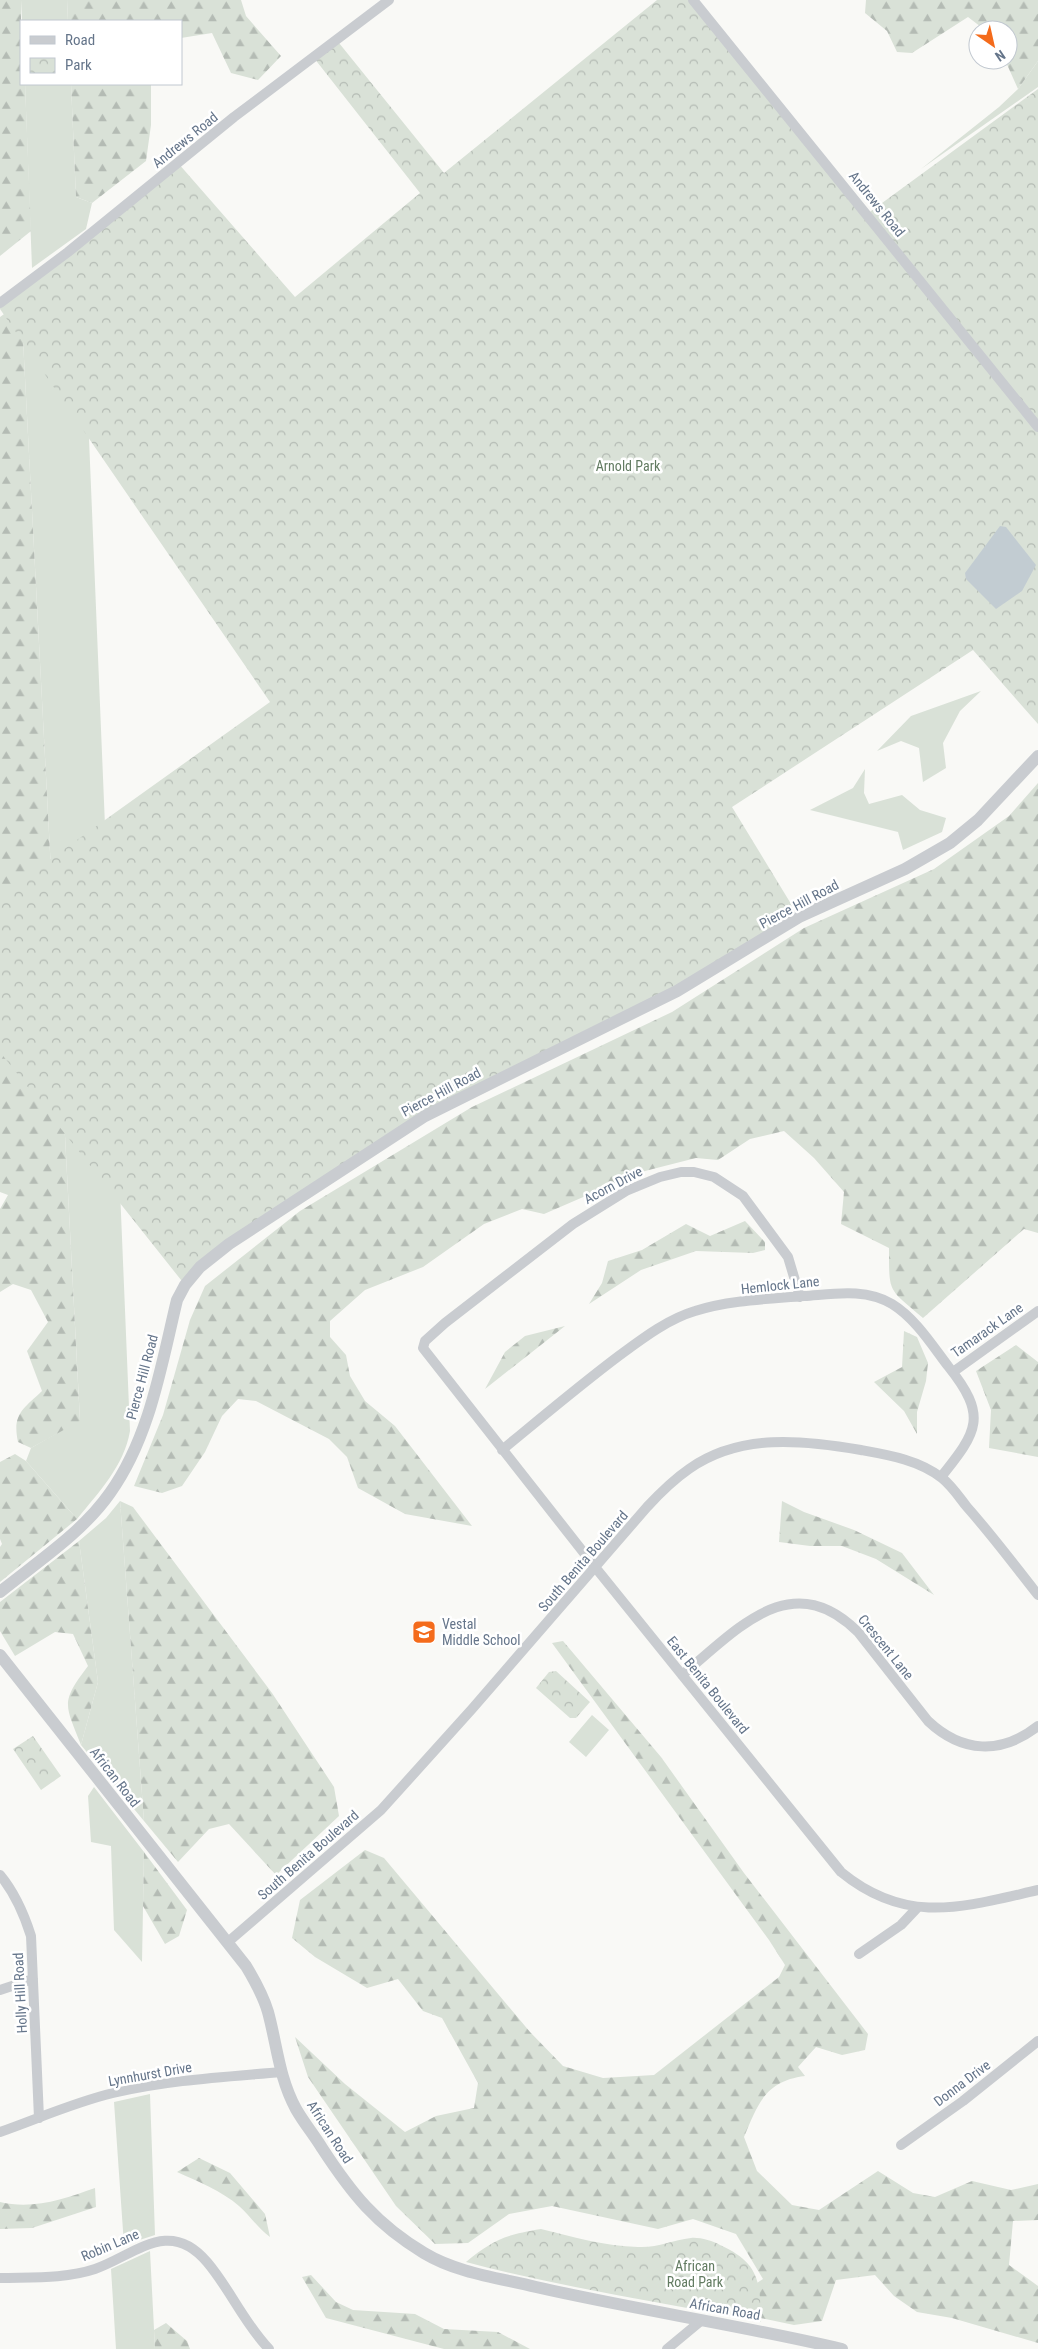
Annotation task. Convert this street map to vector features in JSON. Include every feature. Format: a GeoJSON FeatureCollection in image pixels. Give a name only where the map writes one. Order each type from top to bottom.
{"type":"FeatureCollection","features":[{"type":"Feature","properties":{"kind":"street","name":"Andrews Road"},"geometry":{"type":"LineString","coordinates":[[0,303],[68,252],[234,117],[389,0]]}},
{"type":"Feature","properties":{"kind":"street","name":"Andrews Road"},"geometry":{"type":"LineString","coordinates":[[693,0],[1038,427]]}},
{"type":"Feature","properties":{"kind":"street","name":"Pierce Hill Road"},"geometry":{"type":"LineString","coordinates":[[0,1592],[70,1535],[99,1507],[130,1463],[140,1439],[151,1402],[177,1300],[185,1285],[200,1267],[229,1244],[330,1176],[425,1116],[677,991],[799,917],[905,869],[950,843],[978,820],[1038,756]]}},
{"type":"Feature","properties":{"kind":"street","name":"Acorn Drive"},"geometry":{"type":"LineString","coordinates":[[425,1351],[425,1341],[438,1329],[573,1224],[626,1191],[660,1177],[681,1172],[694,1172],[714,1177],[732,1187],[742,1196],[788,1256],[800,1297]]}},
{"type":"Feature","properties":{"kind":"street","name":"Hemlock Lane"},"geometry":{"type":"LineString","coordinates":[[502,1450],[596,1373],[651,1332],[701,1309],[846,1293],[880,1298],[894,1306],[918,1328],[970,1396],[974,1419],[972,1433],[964,1449],[941,1478]]}},
{"type":"Feature","properties":{"kind":"street","name":"Tamarack Lane"},"geometry":{"type":"LineString","coordinates":[[953,1372],[1038,1311]]}},
{"type":"Feature","properties":{"kind":"street","name":"East Benita Boulevard"},"geometry":{"type":"LineString","coordinates":[[425,1351],[595,1567],[841,1872],[858,1886],[878,1897],[917,1908],[967,1906],[1038,1890]]}},
{"type":"Feature","properties":{"kind":"street","name":"South Benita Boulevard"},"geometry":{"type":"LineString","coordinates":[[228,1942],[381,1810],[669,1484],[705,1460],[734,1448],[760,1442],[793,1441],[833,1445],[894,1456],[921,1465],[941,1478],[976,1517],[1038,1595]]}},
{"type":"Feature","properties":{"kind":"street","name":"Crescent Lane"},"geometry":{"type":"LineString","coordinates":[[682,1675],[758,1614],[777,1605],[806,1604],[829,1610],[845,1619],[928,1721],[942,1734],[964,1744],[984,1748],[1000,1746],[1020,1738],[1038,1726]]}},
{"type":"Feature","properties":{"kind":"street","name":"African Road"},"geometry":{"type":"LineString","coordinates":[[0,1655],[228,1942],[258,1985],[268,2012],[280,2072],[296,2109],[348,2187],[364,2207],[393,2233],[426,2254],[481,2274],[590,2299],[702,2320],[814,2346],[842,2349]]}},
{"type":"Feature","properties":{"kind":"street","name":"Holly Hill Road"},"geometry":{"type":"LineString","coordinates":[[0,1875],[15,1896],[26,1919],[30,1936],[39,2118]]}},
{"type":"Feature","properties":{"kind":"street"},"geometry":{"type":"LineString","coordinates":[[859,1954],[901,1925],[917,1908]]}},
{"type":"Feature","properties":{"kind":"street"},"geometry":{"type":"LineString","coordinates":[[0,1990],[33,1979]]}},
{"type":"Feature","properties":{"kind":"street","name":"Donna Drive"},"geometry":{"type":"LineString","coordinates":[[901,2145],[963,2101],[1038,2041]]}},
{"type":"Feature","properties":{"kind":"street","name":"Lynnhurst Drive"},"geometry":{"type":"LineString","coordinates":[[0,2132],[110,2094],[134,2088],[193,2080],[280,2072]]}},
{"type":"Feature","properties":{"kind":"street","name":"Robin Lane"},"geometry":{"type":"LineString","coordinates":[[0,2278],[73,2274],[95,2269],[148,2244],[160,2240],[174,2240],[192,2248],[207,2262],[269,2349]]}},
{"type":"Feature","properties":{"kind":"street"},"geometry":{"type":"LineString","coordinates":[[667,2349],[702,2320]]}},
{"type":"Feature","properties":{"kind":"green space"},"geometry":{"type":"Polygon","coordinates":[[[0,0],[21,0],[20,85],[25,85],[31,231],[0,256],[0,0]]]}},
{"type":"Feature","properties":{"kind":"green space"},"geometry":{"type":"Polygon","coordinates":[[[21,0],[67,0],[68,20],[22,20],[21,0]]]}},
{"type":"Feature","properties":{"kind":"green space"},"geometry":{"type":"Polygon","coordinates":[[[67,0],[241,0],[246,16],[281,56],[258,80],[231,73],[212,33],[182,38],[182,20],[68,20],[67,0]]]}},
{"type":"Feature","properties":{"kind":"green space","name":"Arnold Park"},"geometry":{"type":"Polygon","coordinates":[[[657,0],[693,0],[867,214],[1038,89],[1038,724],[973,650],[732,807],[799,917],[677,991],[456,1099],[229,1244],[185,1285],[0,1052],[0,895],[270,702],[0,309],[0,303],[178,163],[295,297],[420,193],[314,58],[335,38],[444,173],[657,0]]]}},
{"type":"Feature","properties":{"kind":"green space"},"geometry":{"type":"Polygon","coordinates":[[[866,0],[1038,0],[1038,61],[1018,89],[1009,70],[1018,70],[1018,20],[972,20],[968,17],[912,53],[897,52],[887,31],[865,13],[866,0]]]}},
{"type":"Feature","properties":{"kind":"green space"},"geometry":{"type":"Polygon","coordinates":[[[1038,61],[1038,87],[921,169],[999,107],[1018,89],[1038,61]]]}},
{"type":"Feature","properties":{"kind":"green space"},"geometry":{"type":"Polygon","coordinates":[[[25,85],[71,85],[76,197],[92,203],[86,229],[32,268],[25,85]]]}},
{"type":"Feature","properties":{"kind":"green space"},"geometry":{"type":"Polygon","coordinates":[[[71,85],[151,85],[151,125],[146,161],[92,203],[76,197],[71,85]]]}},
{"type":"Feature","properties":{"kind":"green space"},"geometry":{"type":"Polygon","coordinates":[[[82,269],[130,1431],[122,1456],[110,1478],[77,1519],[26,1461],[31,1448],[80,1420],[21,302],[82,269]]]}},
{"type":"Feature","properties":{"kind":"green space"},"geometry":{"type":"Polygon","coordinates":[[[21,302],[80,1421],[31,1448],[18,1442],[17,1425],[18,1418],[24,1408],[42,1391],[27,1351],[48,1322],[31,1290],[13,1284],[0,1292],[0,1209],[8,1195],[0,1192],[0,317],[21,302]]]}},
{"type":"Feature","properties":{"kind":"green space"},"geometry":{"type":"Polygon","coordinates":[[[981,691],[960,711],[943,743],[946,768],[923,782],[919,748],[901,741],[877,751],[911,716],[981,691]]]}},
{"type":"Feature","properties":{"kind":"green space"},"geometry":{"type":"Polygon","coordinates":[[[865,769],[864,793],[869,804],[902,795],[920,810],[946,818],[942,832],[903,850],[898,832],[810,810],[853,788],[865,769]]]}},
{"type":"Feature","properties":{"kind":"green space"},"geometry":{"type":"Polygon","coordinates":[[[1038,783],[1038,1233],[1024,1229],[923,1318],[903,1301],[893,1289],[889,1274],[889,1248],[841,1224],[844,1192],[814,1158],[784,1131],[750,1139],[718,1160],[696,1158],[641,1172],[544,1214],[522,1209],[484,1224],[423,1267],[365,1290],[330,1321],[330,1337],[346,1355],[350,1376],[365,1401],[395,1426],[472,1526],[405,1514],[358,1488],[347,1457],[329,1439],[256,1401],[238,1399],[222,1416],[205,1452],[182,1486],[162,1493],[134,1486],[163,1415],[190,1320],[205,1286],[300,1211],[472,1107],[672,1012],[804,928],[934,869],[1009,816],[1038,783]]]}},
{"type":"Feature","properties":{"kind":"green space"},"geometry":{"type":"Polygon","coordinates":[[[745,1221],[765,1242],[765,1250],[753,1253],[696,1251],[641,1270],[589,1304],[602,1283],[608,1261],[642,1250],[686,1224],[710,1236],[745,1221]]]}},
{"type":"Feature","properties":{"kind":"green space"},"geometry":{"type":"Polygon","coordinates":[[[565,1326],[485,1389],[505,1352],[525,1336],[565,1326]]]}},
{"type":"Feature","properties":{"kind":"green space"},"geometry":{"type":"Polygon","coordinates":[[[904,1331],[917,1337],[928,1363],[926,1381],[917,1412],[917,1434],[904,1411],[874,1382],[902,1367],[904,1331]]]}},
{"type":"Feature","properties":{"kind":"green space"},"geometry":{"type":"Polygon","coordinates":[[[1016,1345],[1038,1362],[1038,1457],[989,1448],[991,1410],[976,1371],[1016,1345]]]}},
{"type":"Feature","properties":{"kind":"green space"},"geometry":{"type":"Polygon","coordinates":[[[15,1454],[26,1461],[77,1519],[0,1582],[0,1547],[2,1544],[0,1539],[0,1462],[15,1454]]]}},
{"type":"Feature","properties":{"kind":"green space"},"geometry":{"type":"Polygon","coordinates":[[[120,1501],[144,1821],[81,1745],[98,1682],[79,1541],[106,1518],[120,1501]]]}},
{"type":"Feature","properties":{"kind":"green space"},"geometry":{"type":"Polygon","coordinates":[[[120,1501],[133,1507],[272,1693],[334,1787],[339,1816],[276,1875],[229,1824],[209,1829],[178,1862],[144,1821],[120,1501]]]}},
{"type":"Feature","properties":{"kind":"green space"},"geometry":{"type":"Polygon","coordinates":[[[782,1501],[804,1512],[854,1530],[902,1553],[934,1595],[876,1559],[842,1546],[810,1546],[779,1542],[782,1501]]]}},
{"type":"Feature","properties":{"kind":"green space"},"geometry":{"type":"Polygon","coordinates":[[[79,1541],[98,1682],[81,1745],[71,1721],[68,1704],[73,1688],[88,1666],[73,1634],[55,1632],[15,1656],[0,1631],[0,1602],[79,1541]]]}},
{"type":"Feature","properties":{"kind":"green space"},"geometry":{"type":"Polygon","coordinates":[[[563,1641],[661,1757],[744,1873],[868,2034],[865,2050],[842,2055],[816,2047],[798,2067],[805,2076],[781,2083],[765,2096],[754,2114],[744,2137],[757,2171],[792,2205],[819,2210],[878,2171],[913,2193],[935,2197],[972,2181],[1011,2190],[1038,2184],[1038,2220],[1013,2221],[1009,2265],[1038,2286],[1038,2343],[952,2318],[917,2312],[894,2296],[875,2275],[836,2280],[822,2321],[794,2325],[732,2312],[737,2296],[763,2279],[736,2234],[693,2219],[658,2229],[552,2206],[509,2214],[468,2243],[435,2244],[396,2206],[308,2077],[295,2037],[345,2084],[405,2132],[436,2116],[474,2108],[478,2083],[442,2018],[423,2011],[398,1979],[367,1988],[315,1957],[292,1938],[300,1900],[365,1850],[384,1858],[530,2032],[563,2066],[603,2078],[654,2075],[779,1977],[785,1965],[769,1940],[552,1643],[563,1641]]]}},
{"type":"Feature","properties":{"kind":"green space"},"geometry":{"type":"Polygon","coordinates":[[[556,1671],[590,1702],[576,1718],[570,1718],[536,1688],[549,1672],[556,1671]]]}},
{"type":"Feature","properties":{"kind":"green space"},"geometry":{"type":"Polygon","coordinates":[[[592,1715],[609,1730],[586,1757],[569,1742],[592,1715]]]}},
{"type":"Feature","properties":{"kind":"green space"},"geometry":{"type":"Polygon","coordinates":[[[33,1736],[61,1776],[41,1790],[13,1749],[33,1736]]]}},
{"type":"Feature","properties":{"kind":"green space"},"geometry":{"type":"Polygon","coordinates":[[[94,1787],[144,1852],[142,1962],[114,1930],[111,1846],[91,1842],[88,1796],[94,1787]]]}},
{"type":"Feature","properties":{"kind":"green space"},"geometry":{"type":"Polygon","coordinates":[[[144,1852],[187,1910],[179,1936],[165,1944],[143,1906],[144,1852]]]}},
{"type":"Feature","properties":{"kind":"green space"},"geometry":{"type":"Polygon","coordinates":[[[150,2094],[155,2235],[124,2245],[114,2102],[150,2094]]]}},
{"type":"Feature","properties":{"kind":"green space"},"geometry":{"type":"Polygon","coordinates":[[[199,2158],[230,2173],[265,2214],[270,2237],[243,2210],[225,2196],[177,2172],[199,2158]]]}},
{"type":"Feature","properties":{"kind":"green space"},"geometry":{"type":"Polygon","coordinates":[[[95,2188],[96,2207],[32,2228],[0,2229],[0,2202],[24,2205],[36,2204],[95,2188]]]}},
{"type":"Feature","properties":{"kind":"green space","name":"African Road Park"},"geometry":{"type":"Polygon","coordinates":[[[541,2229],[613,2245],[652,2246],[694,2238],[717,2244],[743,2259],[755,2275],[760,2296],[761,2322],[576,2287],[466,2262],[501,2239],[518,2233],[541,2229]]]}},
{"type":"Feature","properties":{"kind":"green space"},"geometry":{"type":"Polygon","coordinates":[[[150,2251],[155,2349],[116,2349],[111,2269],[150,2251]]]}},
{"type":"Feature","properties":{"kind":"green space"},"geometry":{"type":"Polygon","coordinates":[[[311,2275],[336,2302],[353,2310],[415,2314],[444,2329],[498,2332],[530,2349],[444,2349],[326,2318],[302,2277],[311,2275]]]}},
{"type":"Feature","properties":{"kind":"green space"},"geometry":{"type":"Polygon","coordinates":[[[166,2323],[187,2341],[190,2349],[155,2349],[154,2330],[166,2323]]]}},
{"type":"Feature","properties":{"kind":"shaded area"},"geometry":{"type":"Polygon","coordinates":[[[1000,526],[1006,527],[1036,565],[1022,591],[996,609],[966,579],[965,573],[1000,526]]]}},
{"type":"Feature","properties":{"kind":"place","name":"Vestal Middle School"},"geometry":{"type":"Point","coordinates":[424,1632]}}]}
